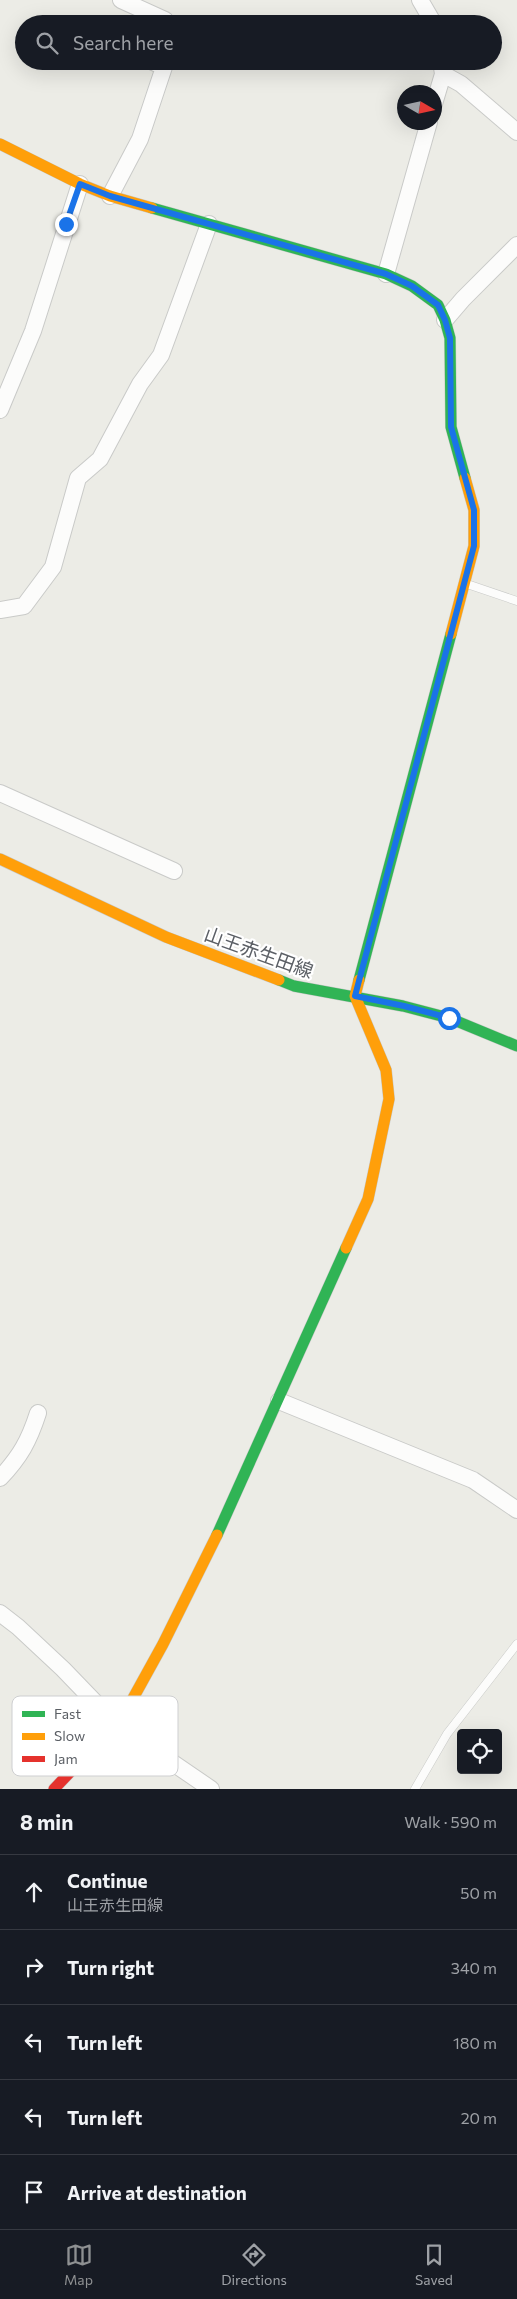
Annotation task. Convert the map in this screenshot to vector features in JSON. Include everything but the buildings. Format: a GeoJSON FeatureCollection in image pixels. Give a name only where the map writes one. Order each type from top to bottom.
{"type":"FeatureCollection","features":[{"type":"Feature","properties":{"kind":"street"},"geometry":{"type":"LineString","coordinates":[[122,0],[154,15]]}},
{"type":"Feature","properties":{"kind":"street"},"geometry":{"type":"LineString","coordinates":[[420,0],[429,15]]}},
{"type":"Feature","properties":{"kind":"street"},"geometry":{"type":"LineString","coordinates":[[110,196],[140,139],[163,70]]}},
{"type":"Feature","properties":{"kind":"street"},"geometry":{"type":"LineString","coordinates":[[438,85],[442,70]]}},
{"type":"Feature","properties":{"kind":"street"},"geometry":{"type":"LineString","coordinates":[[444,70],[517,132]]}},
{"type":"Feature","properties":{"kind":"street"},"geometry":{"type":"LineString","coordinates":[[386,274],[427,130]]}},
{"type":"Feature","properties":{"kind":"street"},"geometry":{"type":"LineString","coordinates":[[0,144],[80,184],[110,196],[386,274],[412,286],[438,305],[450,338],[451,427],[474,510],[474,546],[355,996],[386,1070],[389,1099],[368,1199],[279,1401],[202,1567],[134,1696]]}},
{"type":"Feature","properties":{"kind":"street"},"geometry":{"type":"LineString","coordinates":[[0,410],[33,331],[80,184]]}},
{"type":"Feature","properties":{"kind":"street"},"geometry":{"type":"LineString","coordinates":[[0,610],[24,606],[54,567],[78,478],[100,459],[140,384],[161,355],[209,224]]}},
{"type":"Feature","properties":{"kind":"street"},"geometry":{"type":"LineString","coordinates":[[445,320],[463,299],[517,245]]}},
{"type":"Feature","properties":{"kind":"street"},"geometry":{"type":"LineString","coordinates":[[0,793],[174,871]]}},
{"type":"Feature","properties":{"kind":"street","name":"山王赤生田線"},"geometry":{"type":"LineString","coordinates":[[0,859],[166,937],[294,986],[404,1006],[449,1018],[517,1046]]}},
{"type":"Feature","properties":{"kind":"street"},"geometry":{"type":"LineString","coordinates":[[279,1401],[473,1480],[517,1510]]}},
{"type":"Feature","properties":{"kind":"street"},"geometry":{"type":"LineString","coordinates":[[0,1478],[16,1461],[28,1442],[38,1413]]}},
{"type":"Feature","properties":{"kind":"street"},"geometry":{"type":"LineString","coordinates":[[0,1613],[63,1669],[89,1696]]}},
{"type":"Feature","properties":{"kind":"street"},"geometry":{"type":"LineString","coordinates":[[178,1766],[211,1789]]}},
{"type":"Feature","properties":{"kind":"street"},"geometry":{"type":"LineString","coordinates":[[54,1789],[66,1776]]}},
{"type":"Feature","properties":{"kind":"lane"},"geometry":{"type":"LineString","coordinates":[[464,582],[517,601]]}},
{"type":"Feature","properties":{"kind":"lane"},"geometry":{"type":"LineString","coordinates":[[415,1789],[447,1734],[517,1644]]}},
{"type":"Feature","properties":{"kind":"traffic: fast"},"geometry":{"type":"LineString","coordinates":[[152,208],[386,274],[412,286],[438,305],[450,338],[451,427],[465,478]]}},
{"type":"Feature","properties":{"kind":"traffic: fast"},"geometry":{"type":"LineString","coordinates":[[359,980],[451,634]]}},
{"type":"Feature","properties":{"kind":"traffic: fast"},"geometry":{"type":"LineString","coordinates":[[279,980],[294,986],[403,1006],[449,1018],[517,1046]]}},
{"type":"Feature","properties":{"kind":"traffic: fast"},"geometry":{"type":"LineString","coordinates":[[217,1535],[346,1248]]}},
{"type":"Feature","properties":{"kind":"traffic: slow"},"geometry":{"type":"LineString","coordinates":[[0,144],[80,184],[110,196],[152,208]]}},
{"type":"Feature","properties":{"kind":"traffic: slow"},"geometry":{"type":"LineString","coordinates":[[451,634],[474,546],[474,510],[465,478]]}},
{"type":"Feature","properties":{"kind":"traffic: slow"},"geometry":{"type":"LineString","coordinates":[[0,859],[166,937],[279,980]]}},
{"type":"Feature","properties":{"kind":"traffic: slow"},"geometry":{"type":"LineString","coordinates":[[346,1248],[368,1199],[389,1099],[386,1070],[355,996],[359,980]]}},
{"type":"Feature","properties":{"kind":"traffic: slow"},"geometry":{"type":"LineString","coordinates":[[134,1696],[163,1644],[217,1535]]}},
{"type":"Feature","properties":{"kind":"traffic: jam"},"geometry":{"type":"LineString","coordinates":[[54,1789],[66,1776]]}},
{"type":"Feature","properties":{"kind":"route"},"geometry":{"type":"LineString","coordinates":[[66,224],[80,184],[110,196],[386,274],[412,286],[438,305],[450,338],[451,427],[474,510],[474,546],[355,996],[449,1018]]}}]}
